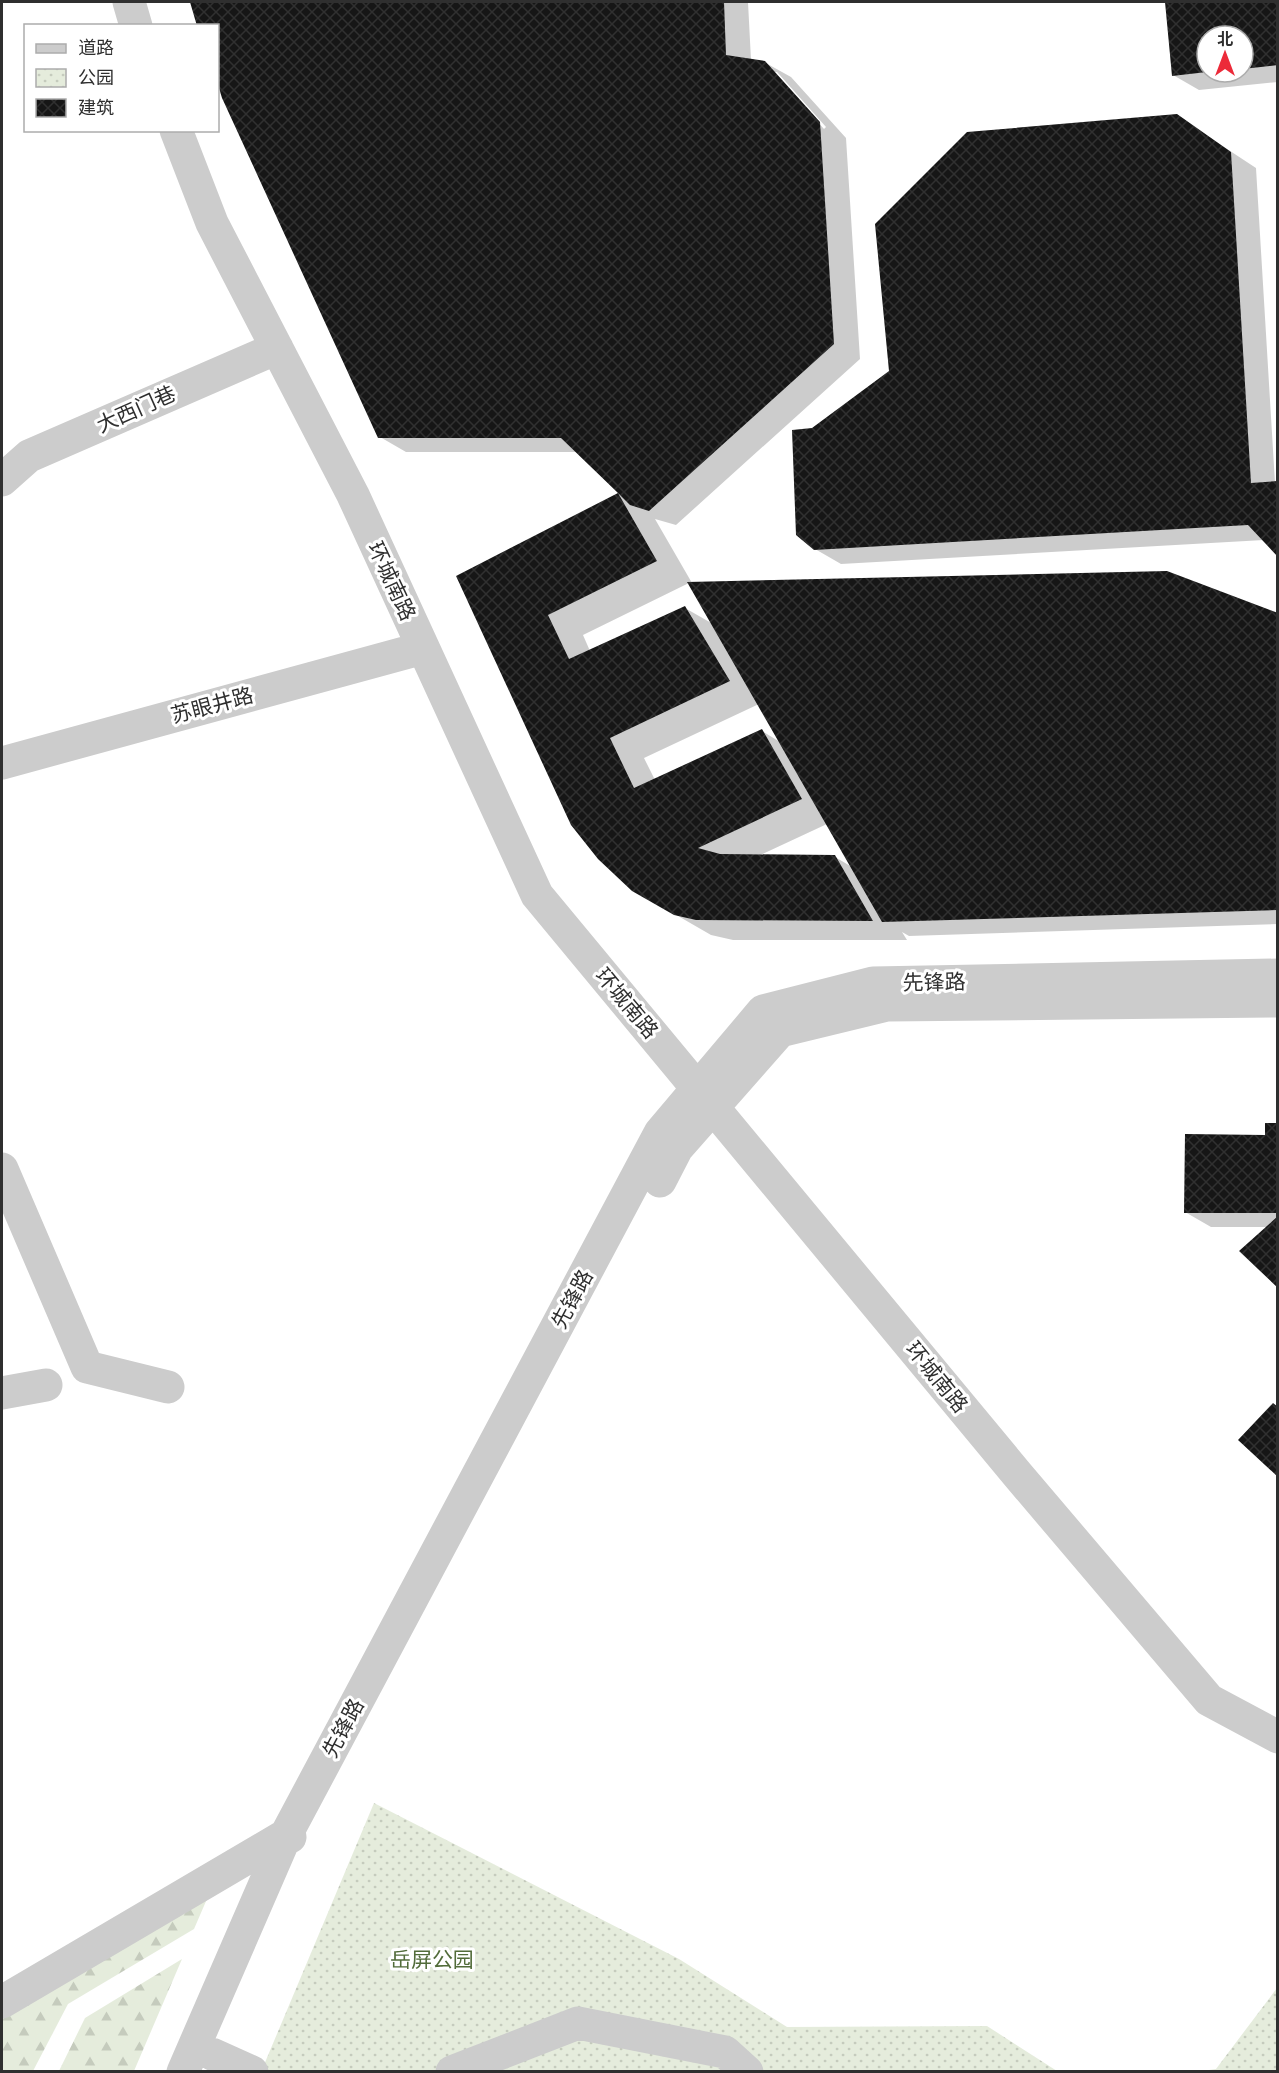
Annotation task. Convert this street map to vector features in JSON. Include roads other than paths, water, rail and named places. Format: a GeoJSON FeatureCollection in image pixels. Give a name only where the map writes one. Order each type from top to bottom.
{"type":"FeatureCollection","features":[{"type":"Feature","properties":{"kind":"street"},"geometry":{"type":"LineString","coordinates":[[129,2],[135,24]]}},
{"type":"Feature","properties":{"kind":"street","name":"环城南路"},"geometry":{"type":"LineString","coordinates":[[177,132],[212,223],[353,495],[537,895],[1017,1474],[1209,1700],[1278,1737]]}},
{"type":"Feature","properties":{"kind":"street","name":"大西门巷"},"geometry":{"type":"LineString","coordinates":[[2,480],[29,456],[277,348]]}},
{"type":"Feature","properties":{"kind":"street","name":"苏眼井路"},"geometry":{"type":"LineString","coordinates":[[2,763],[423,648]]}},
{"type":"Feature","properties":{"kind":"street","name":"先锋路"},"geometry":{"type":"LineString","coordinates":[[706,1097],[763,1011],[873,983],[1278,975]]}},
{"type":"Feature","properties":{"kind":"street","name":"先锋路"},"geometry":{"type":"LineString","coordinates":[[183,2072],[295,1839],[660,1133],[706,1097],[780,1031],[887,1005],[1278,1001]]}},
{"type":"Feature","properties":{"kind":"street"},"geometry":{"type":"LineString","coordinates":[[2,1169],[87,1367],[168,1387]]}},
{"type":"Feature","properties":{"kind":"street"},"geometry":{"type":"LineString","coordinates":[[2,1393],[46,1385]]}},
{"type":"Feature","properties":{"kind":"street"},"geometry":{"type":"LineString","coordinates":[[2,2002],[295,1839]]}},
{"type":"Feature","properties":{"kind":"street","name":"先锋路"},"geometry":{"type":"LineString","coordinates":[[208,2063],[295,1839]]}},
{"type":"Feature","properties":{"kind":"street"},"geometry":{"type":"LineString","coordinates":[[452,2072],[578,2023],[725,2052],[747,2072]]}},
{"type":"Feature","properties":{"kind":"street"},"geometry":{"type":"LineString","coordinates":[[208,2063],[252,2072]]}},
{"type":"Feature","properties":{"kind":"park label","name":"岳屏公园"},"geometry":{"type":"Point","coordinates":[432,1959]}}]}
